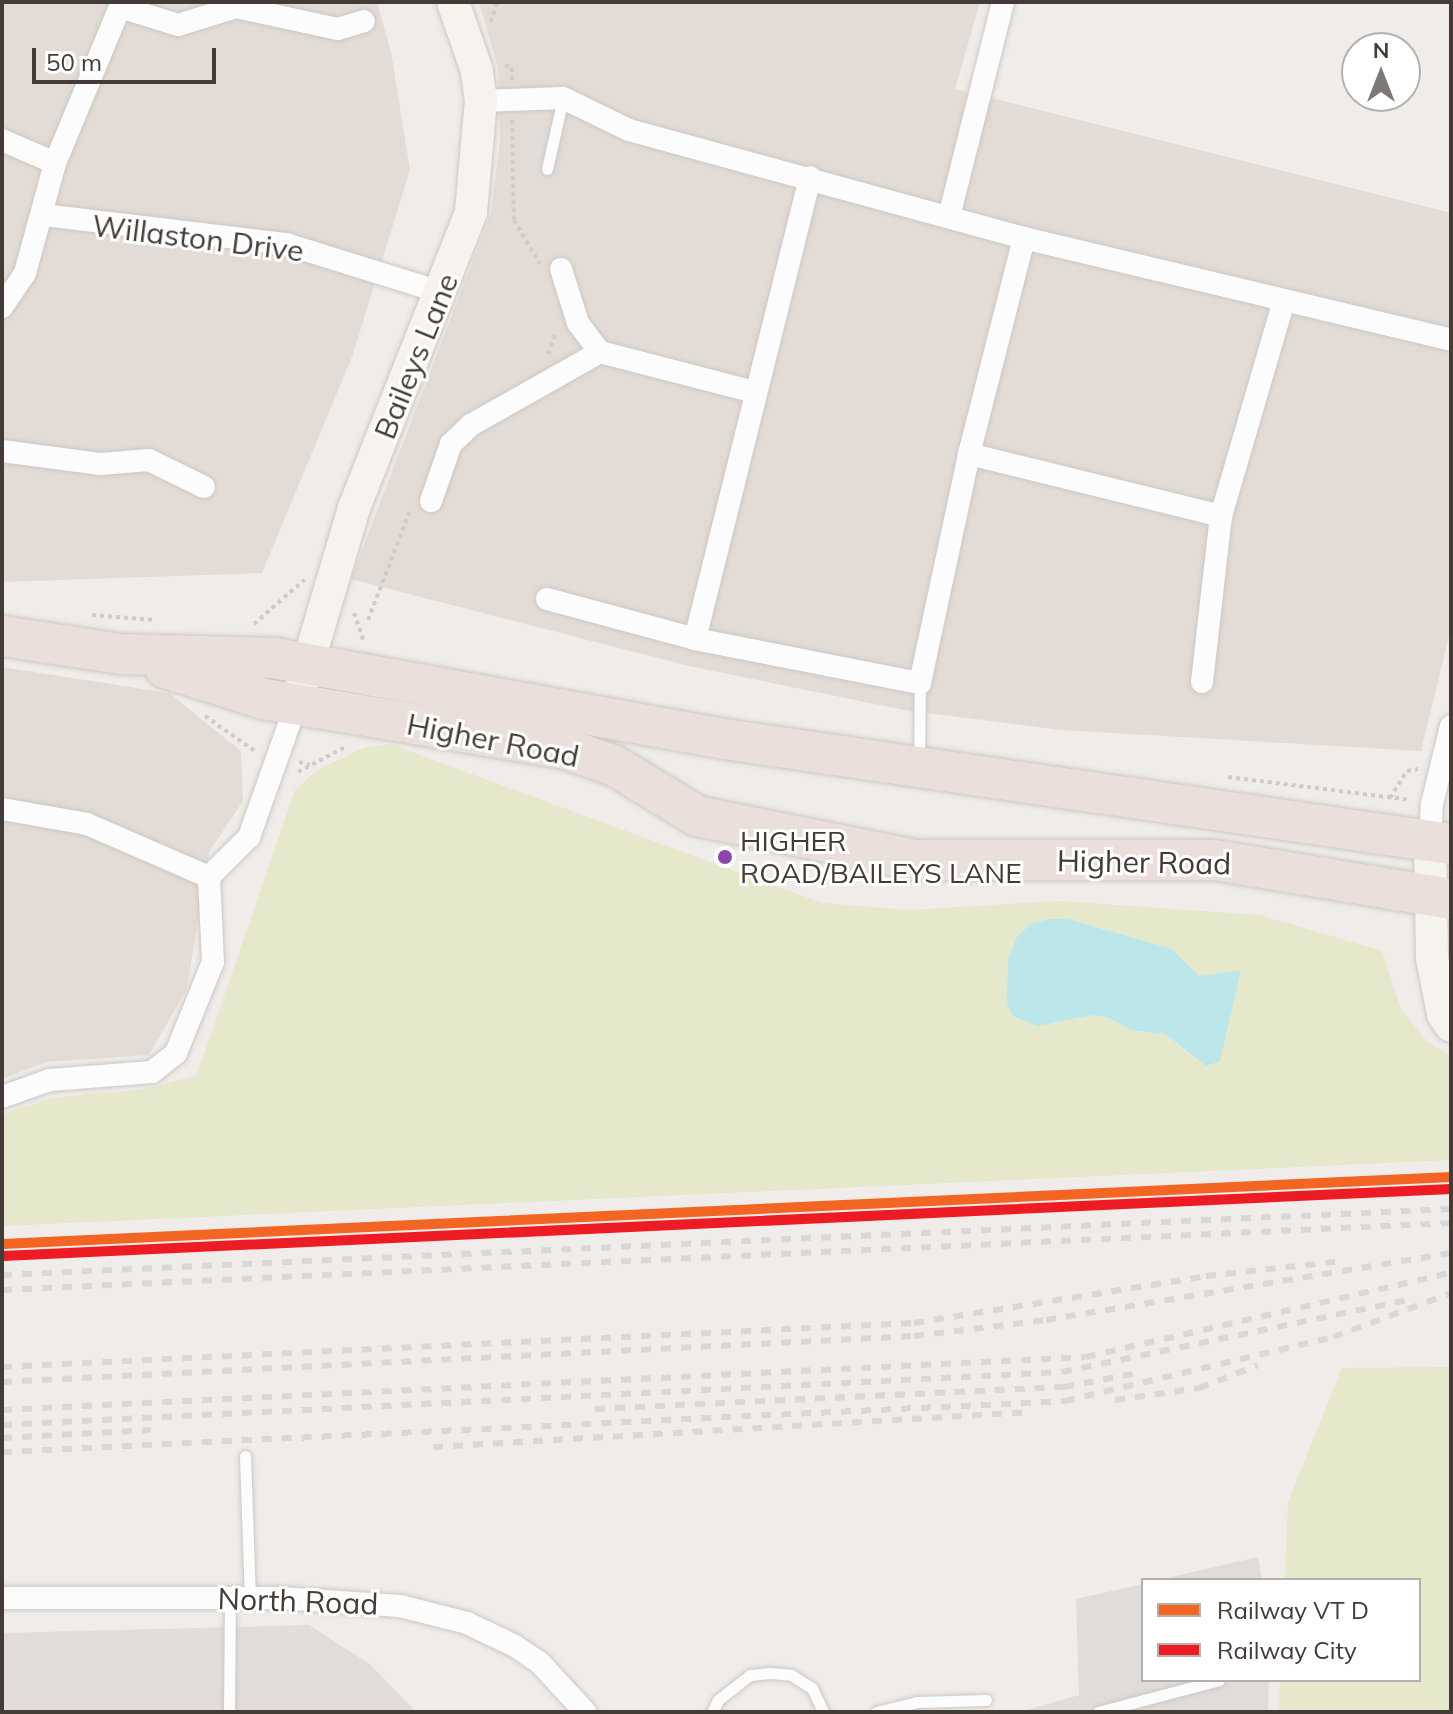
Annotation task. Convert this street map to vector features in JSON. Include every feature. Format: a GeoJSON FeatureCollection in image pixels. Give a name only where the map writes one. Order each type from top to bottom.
{"type":"FeatureCollection","features":[{"type":"Feature","properties":{"kind":"highway","name":"Higher Road"},"geometry":{"type":"LineString","coordinates":[[2,636],[119,654],[307,663],[724,739],[1440,842]]}},
{"type":"Feature","properties":{"kind":"highway","name":"Higher Road"},"geometry":{"type":"LineString","coordinates":[[119,654],[296,705],[566,749],[615,766],[654,795],[697,816],[915,860],[1215,860],[1441,897]]}},
{"type":"Feature","properties":{"kind":"street","name":"Baileys Lane"},"geometry":{"type":"LineString","coordinates":[[296,705],[335,563],[443,293],[471,212],[481,101],[477,71],[453,2]]}},
{"type":"Feature","properties":{"kind":"street"},"geometry":{"type":"LineString","coordinates":[[949,217],[1003,2]]}},
{"type":"Feature","properties":{"kind":"street"},"geometry":{"type":"LineString","coordinates":[[2,307],[25,273],[55,163],[121,5],[178,25],[236,7],[338,29],[364,21]]}},
{"type":"Feature","properties":{"kind":"street"},"geometry":{"type":"LineString","coordinates":[[481,101],[563,98],[629,130],[810,177],[1024,238],[1451,340]]}},
{"type":"Feature","properties":{"kind":"street"},"geometry":{"type":"LineString","coordinates":[[2,140],[55,163]]}},
{"type":"Feature","properties":{"kind":"street"},"geometry":{"type":"LineString","coordinates":[[695,639],[810,177]]}},
{"type":"Feature","properties":{"kind":"street","name":"Willaston Drive"},"geometry":{"type":"LineString","coordinates":[[43,215],[286,244],[443,293]]}},
{"type":"Feature","properties":{"kind":"street"},"geometry":{"type":"LineString","coordinates":[[547,599],[695,639],[920,683],[969,454],[1024,238]]}},
{"type":"Feature","properties":{"kind":"street"},"geometry":{"type":"LineString","coordinates":[[553,271],[578,323],[600,352],[755,392]]}},
{"type":"Feature","properties":{"kind":"street"},"geometry":{"type":"LineString","coordinates":[[1202,682],[1221,516],[1284,301]]}},
{"type":"Feature","properties":{"kind":"street"},"geometry":{"type":"LineString","coordinates":[[423,500],[451,444],[471,425],[600,352]]}},
{"type":"Feature","properties":{"kind":"street"},"geometry":{"type":"LineString","coordinates":[[2,451],[101,464],[149,460],[204,487]]}},
{"type":"Feature","properties":{"kind":"street"},"geometry":{"type":"LineString","coordinates":[[969,454],[1221,516]]}},
{"type":"Feature","properties":{"kind":"street"},"geometry":{"type":"LineString","coordinates":[[2,1097],[40,1082],[152,1072],[176,1053],[213,962],[209,877],[249,837],[296,705]]}},
{"type":"Feature","properties":{"kind":"street"},"geometry":{"type":"LineString","coordinates":[[1451,726],[1432,804],[1440,842],[1441,897],[1432,958],[1443,1014],[1451,1026]]}},
{"type":"Feature","properties":{"kind":"street"},"geometry":{"type":"LineString","coordinates":[[2,809],[87,824],[209,877]]}},
{"type":"Feature","properties":{"kind":"street","name":"North Road"},"geometry":{"type":"LineString","coordinates":[[2,1598],[240,1597],[400,1606],[467,1623],[515,1646],[570,1692],[585,1712]]}},
{"type":"Feature","properties":{"kind":"lane"},"geometry":{"type":"LineString","coordinates":[[547,169],[563,98]]}},
{"type":"Feature","properties":{"kind":"lane"},"geometry":{"type":"LineString","coordinates":[[918,765],[920,683]]}},
{"type":"Feature","properties":{"kind":"lane"},"geometry":{"type":"LineString","coordinates":[[229,1712],[240,1597],[245,1456]]}},
{"type":"Feature","properties":{"kind":"lane"},"geometry":{"type":"LineString","coordinates":[[712,1712],[718,1700],[750,1675],[770,1673],[791,1675],[812,1688],[823,1712]]}},
{"type":"Feature","properties":{"kind":"lane"},"geometry":{"type":"LineString","coordinates":[[1098,1712],[1211,1682]]}},
{"type":"Feature","properties":{"kind":"lane"},"geometry":{"type":"LineString","coordinates":[[876,1712],[917,1702],[986,1700]]}},
{"type":"Feature","properties":{"kind":"path"},"geometry":{"type":"LineString","coordinates":[[512,115],[514,220],[553,271]]}},
{"type":"Feature","properties":{"kind":"path"},"geometry":{"type":"LineString","coordinates":[[547,356],[558,324]]}},
{"type":"Feature","properties":{"kind":"path"},"geometry":{"type":"LineString","coordinates":[[368,620],[423,500]]}},
{"type":"Feature","properties":{"kind":"path"},"geometry":{"type":"LineString","coordinates":[[249,629],[298,583],[335,563]]}},
{"type":"Feature","properties":{"kind":"shaded area"},"geometry":{"type":"Polygon","coordinates":[[[2,2],[377,2],[391,52],[410,170],[352,357],[262,573],[2,582],[2,2]]]}},
{"type":"Feature","properties":{"kind":"shaded area"},"geometry":{"type":"Polygon","coordinates":[[[479,2],[980,2],[955,89],[1451,213],[1451,628],[1421,751],[1061,730],[904,710],[689,666],[351,579],[491,213],[500,141],[498,68],[479,2]]]}},
{"type":"Feature","properties":{"kind":"shaded area"},"geometry":{"type":"Polygon","coordinates":[[[530,125],[567,133],[557,180],[520,172],[530,125]]]}},
{"type":"Feature","properties":{"kind":"shaded area"},"geometry":{"type":"Polygon","coordinates":[[[2,667],[169,693],[241,751],[243,801],[209,852],[187,989],[149,1055],[46,1062],[2,1079],[2,667]]]}},
{"type":"Feature","properties":{"kind":"shaded area"},"geometry":{"type":"Polygon","coordinates":[[[1258,1557],[1262,1578],[1167,1578],[1258,1557]]]}},
{"type":"Feature","properties":{"kind":"shaded area"},"geometry":{"type":"Polygon","coordinates":[[[1141,1584],[1141,1682],[1269,1682],[1268,1712],[1020,1712],[1079,1695],[1076,1599],[1141,1584]]]}},
{"type":"Feature","properties":{"kind":"shaded area"},"geometry":{"type":"Polygon","coordinates":[[[309,1625],[371,1665],[416,1712],[2,1712],[2,1633],[309,1625]]]}},
{"type":"Feature","properties":{"kind":"green space"},"geometry":{"type":"Polygon","coordinates":[[[390,744],[822,903],[909,910],[1059,901],[1260,915],[1382,951],[1401,1009],[1426,1041],[1451,1057],[1451,1160],[2,1226],[2,1115],[50,1098],[146,1089],[197,1075],[295,790],[317,770],[364,748],[390,744]],[[1101,928],[1054,1023],[1093,1015],[1109,1018],[1131,1030],[1165,1034],[1198,1061],[1210,974],[1199,977],[1178,956],[1101,928]]]}},
{"type":"Feature","properties":{"kind":"green space"},"geometry":{"type":"Polygon","coordinates":[[[1451,1367],[1451,1712],[1279,1712],[1280,1682],[1421,1682],[1421,1578],[1285,1578],[1288,1502],[1342,1368],[1451,1367]]]}},
{"type":"Feature","properties":{"kind":"water"},"geometry":{"type":"Polygon","coordinates":[[[1049,919],[1068,919],[1172,949],[1199,976],[1241,970],[1220,1061],[1206,1066],[1165,1034],[1131,1030],[1109,1018],[1093,1015],[1037,1026],[1013,1016],[1007,1004],[1008,959],[1017,937],[1031,924],[1049,919]]]}},
{"type":"Feature","properties":{"kind":"railway"},"geometry":{"type":"LineString","coordinates":[[2,1275],[1451,1209]]}},
{"type":"Feature","properties":{"kind":"railway"},"geometry":{"type":"LineString","coordinates":[[2,1290],[1451,1223]]}},
{"type":"Feature","properties":{"kind":"railway"},"geometry":{"type":"LineString","coordinates":[[2,1382],[914,1336],[1046,1320],[1451,1253]]}},
{"type":"Feature","properties":{"kind":"railway"},"geometry":{"type":"LineString","coordinates":[[2,1367],[914,1323],[1206,1276],[1343,1261]]}},
{"type":"Feature","properties":{"kind":"railway"},"geometry":{"type":"LineString","coordinates":[[2,1410],[1086,1357],[1451,1273]]}},
{"type":"Feature","properties":{"kind":"railway"},"geometry":{"type":"LineString","coordinates":[[2,1452],[1065,1401],[1333,1337],[1451,1293]]}},
{"type":"Feature","properties":{"kind":"railway"},"geometry":{"type":"LineString","coordinates":[[2,1425],[1062,1372],[1408,1300]]}},
{"type":"Feature","properties":{"kind":"railway"},"geometry":{"type":"LineString","coordinates":[[1115,1400],[1199,1388],[1258,1365]]}},
{"type":"Feature","properties":{"kind":"railway"},"geometry":{"type":"LineString","coordinates":[[595,1409],[1064,1387],[1133,1374]]}},
{"type":"Feature","properties":{"kind":"railway"},"geometry":{"type":"LineString","coordinates":[[433,1447],[1032,1412]]}},
{"type":"Feature","properties":{"kind":"railway"},"geometry":{"type":"LineString","coordinates":[[2,1438],[151,1430]]}},
{"type":"Feature","properties":{"kind":"transit line"},"geometry":{"type":"LineString","coordinates":[[2,1244],[1451,1177]]}},
{"type":"Feature","properties":{"kind":"rail line","name":"City"},"geometry":{"type":"LineString","coordinates":[[3,1256],[1451,1189]]}},
{"type":"Feature","properties":{"kind":"place","name":"HIGHER ROAD/BAILEYS LANE"},"geometry":{"type":"Point","coordinates":[725,857]}}]}
